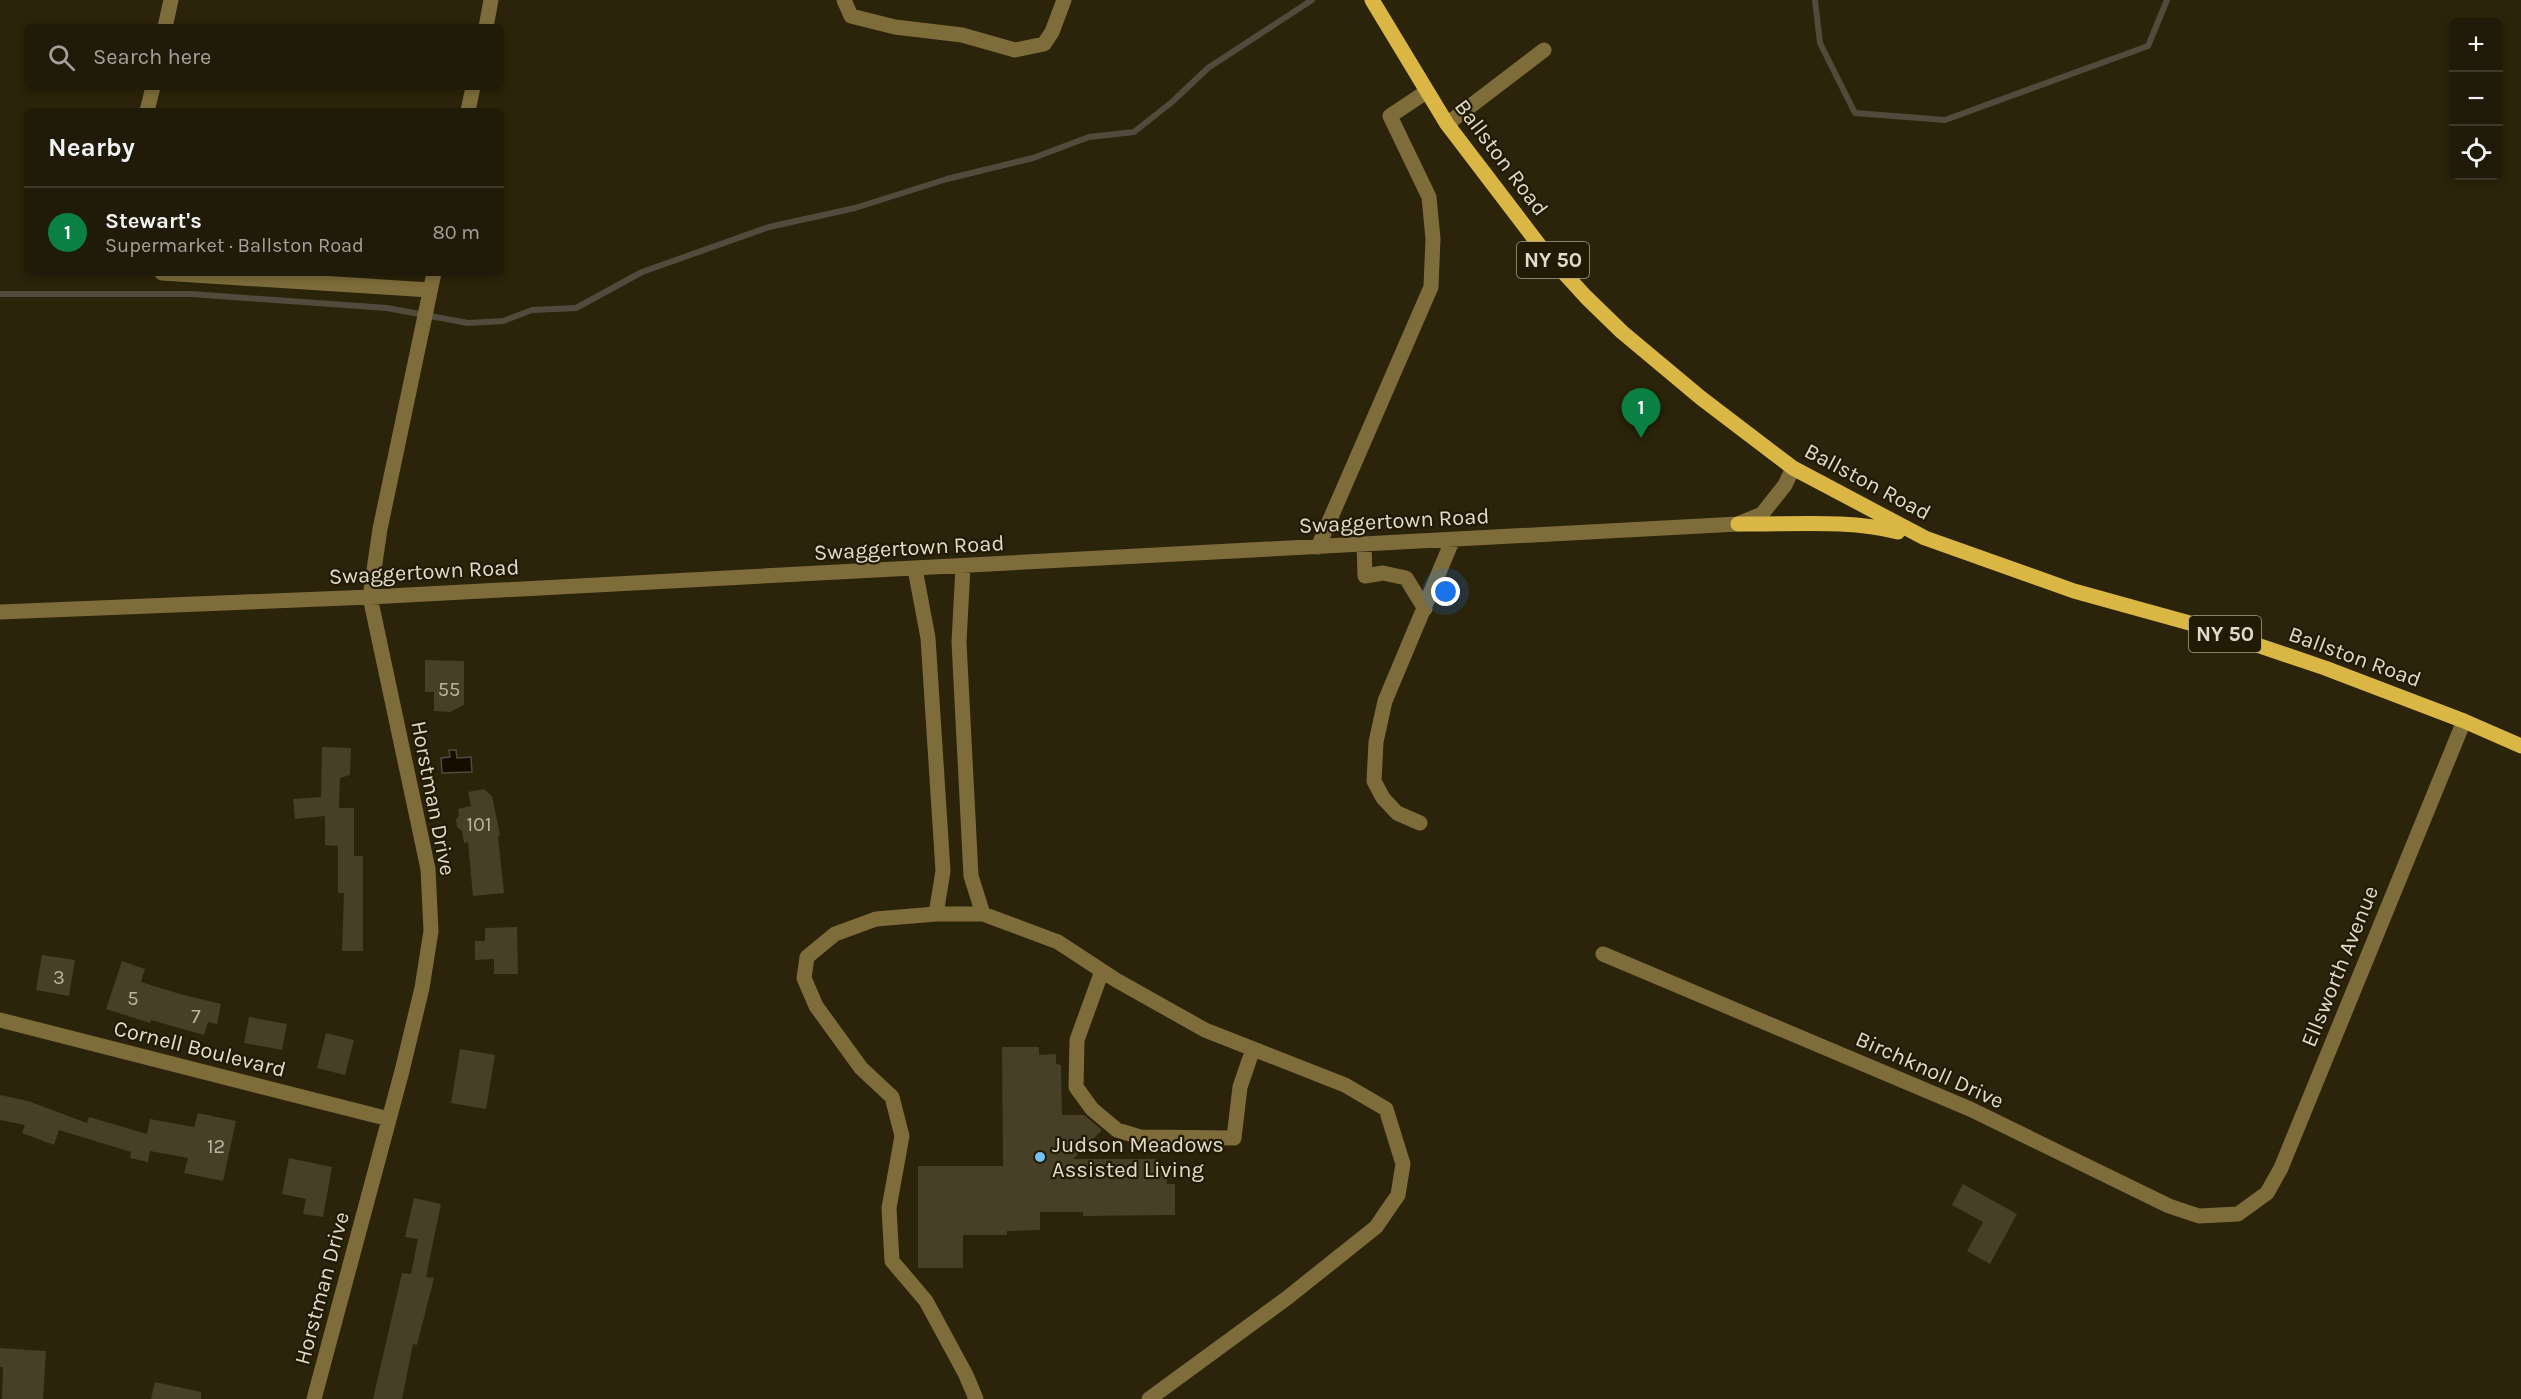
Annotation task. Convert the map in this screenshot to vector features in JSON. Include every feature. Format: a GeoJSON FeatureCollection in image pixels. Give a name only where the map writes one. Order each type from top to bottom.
{"type":"FeatureCollection","features":[{"type":"Feature","properties":{"kind":"main road","name":"Ballston Road"},"geometry":{"type":"LineString","coordinates":[[1372,0],[1447,124],[1544,250],[1586,297],[1622,332],[1692,390],[1793,468],[1925,538],[2074,591],[2226,634],[2325,668],[2464,721],[2521,746]]}},
{"type":"Feature","properties":{"kind":"main road"},"geometry":{"type":"LineString","coordinates":[[1738,524],[1877,526],[1925,538]]}},
{"type":"Feature","properties":{"kind":"street"},"geometry":{"type":"LineString","coordinates":[[166,24],[171,0]]}},
{"type":"Feature","properties":{"kind":"street"},"geometry":{"type":"LineString","coordinates":[[487,24],[491,0]]}},
{"type":"Feature","properties":{"kind":"street"},"geometry":{"type":"LineString","coordinates":[[844,0],[852,16],[895,27],[962,35],[1015,50],[1044,44],[1052,33],[1064,0]]}},
{"type":"Feature","properties":{"kind":"street"},"geometry":{"type":"LineString","coordinates":[[1447,124],[1544,50]]}},
{"type":"Feature","properties":{"kind":"street"},"geometry":{"type":"LineString","coordinates":[[148,108],[152,90]]}},
{"type":"Feature","properties":{"kind":"street"},"geometry":{"type":"LineString","coordinates":[[469,108],[472,90]]}},
{"type":"Feature","properties":{"kind":"street"},"geometry":{"type":"LineString","coordinates":[[1318,547],[1431,287],[1433,239],[1429,197],[1390,116],[1426,92]]}},
{"type":"Feature","properties":{"kind":"street"},"geometry":{"type":"LineString","coordinates":[[209,276],[430,290]]}},
{"type":"Feature","properties":{"kind":"street","name":"Horstman Drive"},"geometry":{"type":"LineString","coordinates":[[314,1399],[422,988],[431,932],[428,869],[370,597],[380,529],[433,276]]}},
{"type":"Feature","properties":{"kind":"street","name":"Swaggertown Road"},"geometry":{"type":"LineString","coordinates":[[0,612],[370,597],[963,567],[1738,524],[1762,514],[1785,485],[1793,468]]}},
{"type":"Feature","properties":{"kind":"street"},"geometry":{"type":"LineString","coordinates":[[1420,823],[1397,813],[1383,798],[1374,781],[1376,742],[1385,701],[1453,539]]}},
{"type":"Feature","properties":{"kind":"street"},"geometry":{"type":"LineString","coordinates":[[1364,544],[1365,576],[1383,573],[1406,578],[1425,609]]}},
{"type":"Feature","properties":{"kind":"street"},"geometry":{"type":"LineString","coordinates":[[963,567],[959,642],[971,876],[983,914]]}},
{"type":"Feature","properties":{"kind":"street"},"geometry":{"type":"LineString","coordinates":[[915,569],[927,638],[943,871],[936,914]]}},
{"type":"Feature","properties":{"kind":"street","name":"Ellsworth Avenue"},"geometry":{"type":"LineString","coordinates":[[2238,1214],[2267,1193],[2281,1168],[2464,721]]}},
{"type":"Feature","properties":{"kind":"street"},"geometry":{"type":"LineString","coordinates":[[976,1399],[966,1375],[926,1301],[892,1261],[889,1208],[902,1136],[892,1097],[861,1068],[816,1006],[804,978],[807,957],[835,934],[876,919],[936,914],[983,914],[1058,942],[1102,971],[1205,1030],[1345,1085],[1386,1109],[1403,1164],[1398,1195],[1376,1227],[1287,1298],[1149,1399]]}},
{"type":"Feature","properties":{"kind":"street","name":"Birchknoll Drive"},"geometry":{"type":"LineString","coordinates":[[1603,954],[1970,1109],[2169,1206],[2199,1216],[2238,1214]]}},
{"type":"Feature","properties":{"kind":"street"},"geometry":{"type":"LineString","coordinates":[[1102,971],[1077,1040],[1076,1087],[1092,1109],[1117,1130],[1140,1137],[1234,1138],[1240,1087],[1253,1049]]}},
{"type":"Feature","properties":{"kind":"street","name":"Cornell Boulevard"},"geometry":{"type":"LineString","coordinates":[[0,1020],[389,1119]]}},
{"type":"Feature","properties":{"kind":"shaded area"},"geometry":{"type":"Polygon","coordinates":[[[449,750],[456,750],[457,758],[471,757],[472,772],[442,773],[441,758],[450,757],[449,750]]]}},
{"type":"Feature","properties":{"kind":"building"},"geometry":{"type":"Polygon","coordinates":[[[425,660],[464,661],[464,705],[450,712],[434,711],[434,692],[425,692],[425,660]]]}},
{"type":"Feature","properties":{"kind":"building"},"geometry":{"type":"Polygon","coordinates":[[[322,747],[351,748],[350,775],[340,778],[339,808],[354,808],[354,856],[363,856],[363,951],[342,951],[344,893],[338,893],[338,846],[325,845],[325,816],[295,819],[293,799],[321,797],[322,747]]]}},
{"type":"Feature","properties":{"kind":"building"},"geometry":{"type":"Polygon","coordinates":[[[484,789],[492,796],[500,835],[498,836],[504,893],[473,896],[468,842],[464,843],[462,831],[457,827],[456,819],[459,816],[458,809],[471,806],[468,792],[484,789]]]}},
{"type":"Feature","properties":{"kind":"building"},"geometry":{"type":"Polygon","coordinates":[[[517,927],[518,974],[494,974],[494,959],[475,960],[475,941],[485,941],[485,928],[517,927]]]}},
{"type":"Feature","properties":{"kind":"building"},"geometry":{"type":"Polygon","coordinates":[[[42,955],[75,960],[69,996],[36,990],[42,955]]]}},
{"type":"Feature","properties":{"kind":"building"},"geometry":{"type":"Polygon","coordinates":[[[122,961],[145,969],[141,982],[221,1004],[217,1024],[208,1022],[204,1035],[151,1020],[150,1023],[106,1009],[122,961]]]}},
{"type":"Feature","properties":{"kind":"building"},"geometry":{"type":"Polygon","coordinates":[[[249,1017],[287,1024],[282,1050],[244,1043],[249,1017]]]}},
{"type":"Feature","properties":{"kind":"building"},"geometry":{"type":"Polygon","coordinates":[[[326,1033],[354,1040],[345,1075],[317,1068],[326,1033]]]}},
{"type":"Feature","properties":{"kind":"building","name":"Judson Meadows Assisted Living"},"geometry":{"type":"Polygon","coordinates":[[[1002,1047],[1039,1047],[1039,1055],[1056,1054],[1056,1064],[1061,1065],[1062,1115],[1084,1115],[1102,1130],[1073,1159],[1156,1159],[1156,1166],[1167,1166],[1167,1184],[1175,1184],[1175,1215],[1083,1216],[1083,1212],[1040,1212],[1040,1230],[1007,1231],[1007,1235],[963,1235],[963,1268],[918,1268],[918,1166],[1003,1166],[1002,1047]]]}},
{"type":"Feature","properties":{"kind":"building"},"geometry":{"type":"Polygon","coordinates":[[[460,1049],[495,1055],[486,1109],[451,1103],[460,1049]]]}},
{"type":"Feature","properties":{"kind":"building"},"geometry":{"type":"Polygon","coordinates":[[[0,1095],[28,1101],[87,1123],[89,1117],[147,1134],[150,1119],[194,1127],[198,1113],[236,1121],[223,1181],[184,1173],[188,1158],[150,1151],[148,1162],[130,1158],[131,1152],[59,1130],[54,1145],[22,1133],[25,1125],[0,1120],[0,1095]]]}},
{"type":"Feature","properties":{"kind":"building"},"geometry":{"type":"Polygon","coordinates":[[[289,1158],[332,1167],[323,1217],[303,1214],[306,1199],[282,1194],[289,1158]]]}},
{"type":"Feature","properties":{"kind":"building"},"geometry":{"type":"Polygon","coordinates":[[[1963,1184],[2017,1214],[1990,1264],[1967,1251],[1983,1222],[1952,1205],[1963,1184]]]}},
{"type":"Feature","properties":{"kind":"building"},"geometry":{"type":"Polygon","coordinates":[[[414,1198],[441,1204],[426,1277],[434,1278],[417,1345],[413,1344],[402,1399],[373,1399],[402,1273],[411,1274],[418,1239],[405,1237],[414,1198]]]}},
{"type":"Feature","properties":{"kind":"building"},"geometry":{"type":"Polygon","coordinates":[[[0,1348],[46,1351],[43,1399],[2,1399],[3,1367],[0,1367],[0,1348]]]}},
{"type":"Feature","properties":{"kind":"building"},"geometry":{"type":"Polygon","coordinates":[[[155,1382],[201,1392],[201,1399],[151,1399],[155,1382]]]}},
{"type":"Feature","properties":{"kind":"waterway"},"geometry":{"type":"LineString","coordinates":[[0,294],[191,294],[387,308],[468,323],[503,321],[532,310],[576,308],[642,272],[769,227],[855,208],[947,179],[1033,158],[1089,137],[1134,132],[1172,102],[1208,68],[1312,0]]}},
{"type":"Feature","properties":{"kind":"waterway"},"geometry":{"type":"LineString","coordinates":[[1815,0],[1820,43],[1855,113],[1945,120],[2148,46],[2167,0]]}},
{"type":"Feature","properties":{"kind":"place","name":"Stewart's"},"geometry":{"type":"Point","coordinates":[1641,438]}},
{"type":"Feature","properties":{"kind":"place","name":"Judson Meadows Assisted Living"},"geometry":{"type":"Point","coordinates":[1040,1157]}}]}
